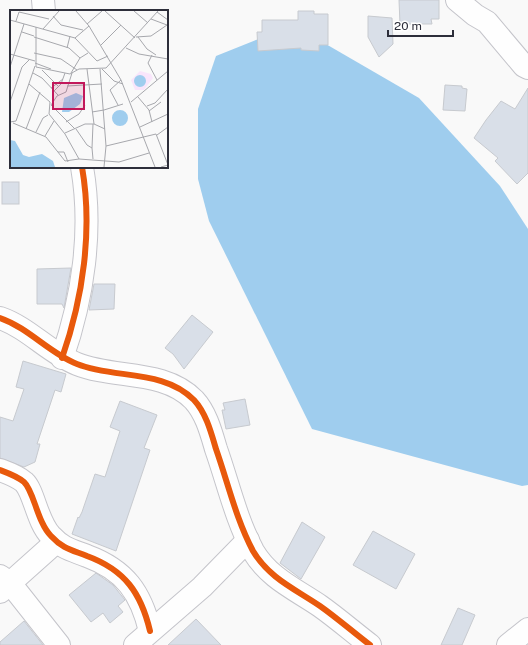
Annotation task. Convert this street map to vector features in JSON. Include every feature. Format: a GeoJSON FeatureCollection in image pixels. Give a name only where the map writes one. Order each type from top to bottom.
{"type":"FeatureCollection","features":[{"type":"Feature","properties":{"kind":"street"},"geometry":{"type":"LineString","coordinates":[[43,0],[44,10]]}},
{"type":"Feature","properties":{"kind":"street"},"geometry":{"type":"LineString","coordinates":[[457,0],[475,15],[487,22],[524,66],[528,68]]}},
{"type":"Feature","properties":{"kind":"street"},"geometry":{"type":"LineString","coordinates":[[62,358],[74,324],[87,232],[87,192],[82,168]]}},
{"type":"Feature","properties":{"kind":"street"},"geometry":{"type":"LineString","coordinates":[[0,318],[14,323],[32,334],[62,358],[94,370],[164,381],[180,389],[194,400],[206,418],[235,508],[248,540],[263,566],[276,578],[319,605],[369,645]]}},
{"type":"Feature","properties":{"kind":"street"},"geometry":{"type":"LineString","coordinates":[[0,470],[14,475],[26,483],[41,524],[56,542],[65,549],[101,561],[125,578],[145,611],[143,638]]}},
{"type":"Feature","properties":{"kind":"street"},"geometry":{"type":"LineString","coordinates":[[143,638],[202,587],[248,540]]}},
{"type":"Feature","properties":{"kind":"street"},"geometry":{"type":"LineString","coordinates":[[56,542],[3,584],[59,645]]}},
{"type":"Feature","properties":{"kind":"street"},"geometry":{"type":"LineString","coordinates":[[508,645],[528,629]]}},
{"type":"Feature","properties":{"kind":"water"},"geometry":{"type":"Polygon","coordinates":[[[266,36],[312,36],[419,98],[500,186],[528,229],[528,485],[522,486],[312,429],[209,221],[198,179],[198,109],[216,56],[266,36]]]}},
{"type":"Feature","properties":{"kind":"building"},"geometry":{"type":"Polygon","coordinates":[[[399,0],[439,0],[439,19],[431,19],[432,24],[400,24],[399,0]]]}},
{"type":"Feature","properties":{"kind":"building"},"geometry":{"type":"Polygon","coordinates":[[[298,11],[314,11],[314,14],[328,14],[328,45],[319,45],[319,51],[301,50],[301,48],[258,51],[257,32],[262,32],[262,20],[298,20],[298,11]]]}},
{"type":"Feature","properties":{"kind":"building"},"geometry":{"type":"Polygon","coordinates":[[[368,16],[392,18],[393,44],[379,57],[368,37],[368,16]]]}},
{"type":"Feature","properties":{"kind":"building"},"geometry":{"type":"Polygon","coordinates":[[[445,85],[462,86],[462,88],[467,89],[465,111],[443,110],[445,85]]]}},
{"type":"Feature","properties":{"kind":"building"},"geometry":{"type":"Polygon","coordinates":[[[528,88],[528,173],[517,184],[495,161],[498,158],[474,138],[501,101],[515,109],[528,88]]]}},
{"type":"Feature","properties":{"kind":"building"},"geometry":{"type":"Polygon","coordinates":[[[2,182],[19,182],[19,204],[2,204],[2,182]]]}},
{"type":"Feature","properties":{"kind":"building"},"geometry":{"type":"Polygon","coordinates":[[[71,268],[64,308],[62,304],[37,304],[37,269],[71,268]]]}},
{"type":"Feature","properties":{"kind":"building"},"geometry":{"type":"Polygon","coordinates":[[[94,284],[115,284],[114,309],[89,310],[94,284]]]}},
{"type":"Feature","properties":{"kind":"building"},"geometry":{"type":"Polygon","coordinates":[[[192,315],[213,332],[184,369],[173,354],[165,348],[192,315]]]}},
{"type":"Feature","properties":{"kind":"building"},"geometry":{"type":"Polygon","coordinates":[[[23,361],[66,374],[61,392],[55,390],[37,444],[40,444],[35,462],[24,467],[0,458],[0,417],[13,421],[24,389],[16,387],[23,361]]]}},
{"type":"Feature","properties":{"kind":"building"},"geometry":{"type":"Polygon","coordinates":[[[245,399],[250,425],[226,429],[222,410],[225,410],[223,403],[245,399]]]}},
{"type":"Feature","properties":{"kind":"building"},"geometry":{"type":"Polygon","coordinates":[[[120,401],[157,415],[144,448],[150,450],[116,551],[72,534],[78,517],[79,518],[82,512],[95,474],[105,477],[120,431],[110,427],[120,401]]]}},
{"type":"Feature","properties":{"kind":"building"},"geometry":{"type":"Polygon","coordinates":[[[302,522],[325,537],[301,579],[280,563],[302,522]]]}},
{"type":"Feature","properties":{"kind":"building"},"geometry":{"type":"Polygon","coordinates":[[[373,531],[415,554],[396,589],[353,565],[373,531]]]}},
{"type":"Feature","properties":{"kind":"building"},"geometry":{"type":"Polygon","coordinates":[[[96,573],[113,585],[125,600],[118,606],[123,612],[110,623],[103,613],[91,622],[69,595],[96,573]]]}},
{"type":"Feature","properties":{"kind":"building"},"geometry":{"type":"Polygon","coordinates":[[[458,608],[475,615],[462,645],[441,645],[458,608]]]}},
{"type":"Feature","properties":{"kind":"building"},"geometry":{"type":"Polygon","coordinates":[[[196,619],[221,645],[168,645],[196,619]]]}},
{"type":"Feature","properties":{"kind":"building"},"geometry":{"type":"Polygon","coordinates":[[[24,621],[43,645],[0,645],[0,642],[24,621]]]}},
{"type":"Feature","properties":{"kind":"cycle path"},"geometry":{"type":"LineString","coordinates":[[62,358],[76,312],[84,264],[86,215],[82,168]]}},
{"type":"Feature","properties":{"kind":"cycle path"},"geometry":{"type":"LineString","coordinates":[[0,318],[10,322],[57,354],[77,364],[91,369],[138,376],[168,383],[182,390],[194,400],[208,423],[242,526],[247,539],[259,560],[275,576],[320,606],[370,645]]}},
{"type":"Feature","properties":{"kind":"cycle path"},"geometry":{"type":"LineString","coordinates":[[0,470],[24,482],[30,492],[42,523],[55,540],[68,549],[112,568],[129,584],[142,605],[150,631]]}}]}
